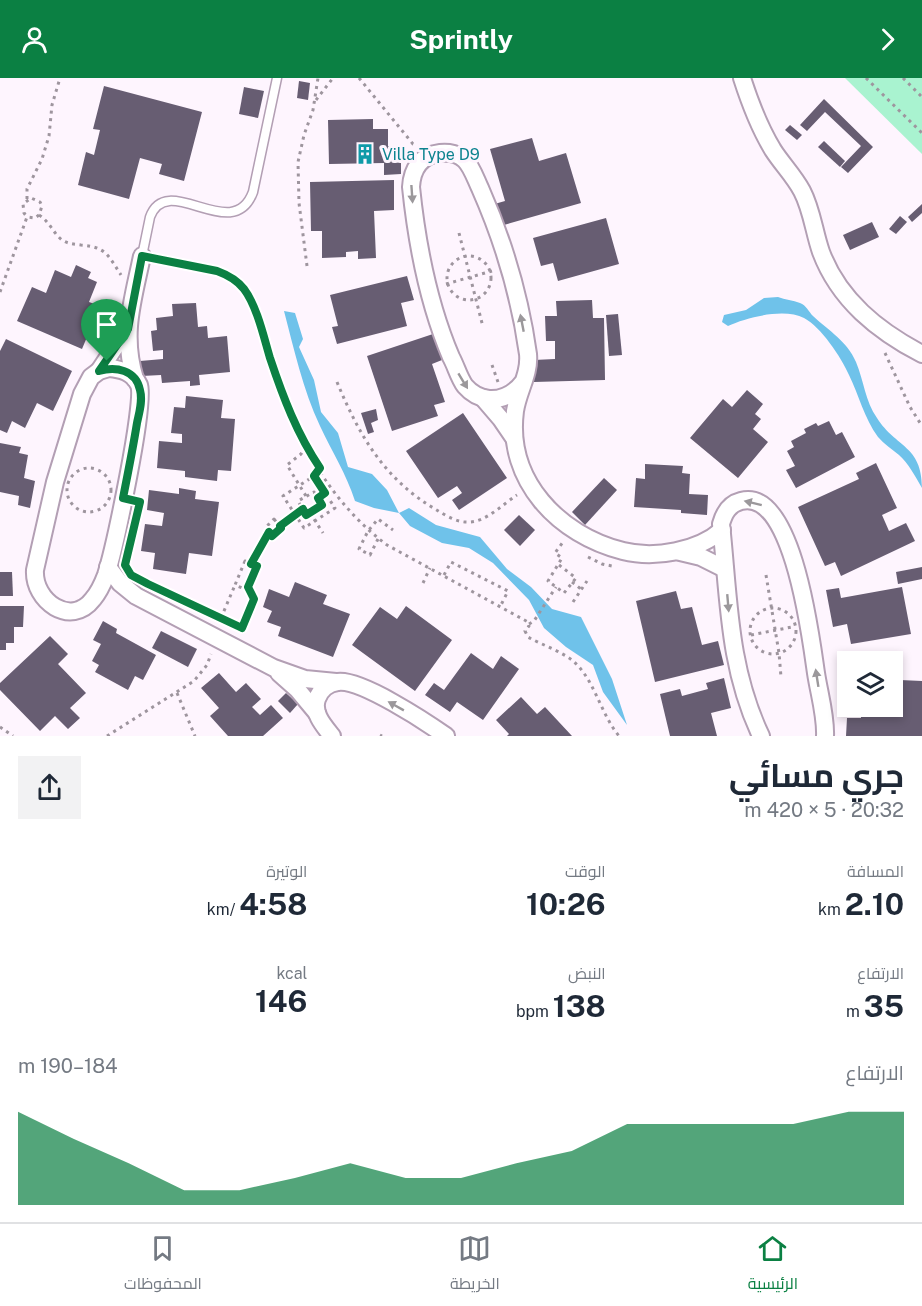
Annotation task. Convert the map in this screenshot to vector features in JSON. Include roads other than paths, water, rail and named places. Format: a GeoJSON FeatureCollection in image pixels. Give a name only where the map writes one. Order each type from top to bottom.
{"type":"FeatureCollection","features":[{"type":"Feature","properties":{"kind":"street"},"geometry":{"type":"LineString","coordinates":[[742,78],[754,114],[763,132],[802,192],[821,251],[836,282],[856,308],[871,322],[922,354]]}},
{"type":"Feature","properties":{"kind":"street"},"geometry":{"type":"LineString","coordinates":[[524,381],[511,394],[502,398],[483,398],[466,387],[448,348],[428,289],[420,252],[411,187],[412,176],[417,166],[434,153],[455,154],[465,160],[491,216],[508,266],[528,354],[528,368],[515,411],[516,442],[520,464],[531,486],[545,506],[582,537],[604,546],[628,553],[676,552],[701,557],[725,568]]}},
{"type":"Feature","properties":{"kind":"street"},"geometry":{"type":"LineString","coordinates":[[128,329],[99,371],[91,377],[82,394],[55,482],[35,577],[46,602],[59,609],[81,609],[88,605],[97,594],[108,567],[130,465],[141,398],[141,391],[135,379],[129,354],[128,329],[142,256]]}},
{"type":"Feature","properties":{"kind":"street"},"geometry":{"type":"LineString","coordinates":[[99,371],[119,368],[135,379]]}},
{"type":"Feature","properties":{"kind":"street"},"geometry":{"type":"LineString","coordinates":[[483,398],[501,419],[516,442]]}},
{"type":"Feature","properties":{"kind":"street"},"geometry":{"type":"LineString","coordinates":[[761,736],[745,698],[731,639],[722,530],[723,516],[728,508],[735,503],[751,500],[766,508],[774,517],[790,549],[802,625],[825,736]]}},
{"type":"Feature","properties":{"kind":"street"},"geometry":{"type":"LineString","coordinates":[[676,552],[696,547],[722,530]]}},
{"type":"Feature","properties":{"kind":"street"},"geometry":{"type":"LineString","coordinates":[[108,567],[120,583],[136,596],[274,668],[304,679],[346,682],[380,697],[446,736]]}},
{"type":"Feature","properties":{"kind":"street"},"geometry":{"type":"LineString","coordinates":[[97,594],[116,592],[136,596]]}},
{"type":"Feature","properties":{"kind":"street"},"geometry":{"type":"LineString","coordinates":[[274,668],[297,689],[332,736]]}},
{"type":"Feature","properties":{"kind":"street"},"geometry":{"type":"LineString","coordinates":[[317,713],[316,700],[327,685],[336,682]]}},
{"type":"Feature","properties":{"kind":"lane"},"geometry":{"type":"LineString","coordinates":[[142,256],[152,211],[161,202],[172,200],[222,213],[235,211],[247,203],[253,192],[277,78]]}},
{"type":"Feature","properties":{"kind":"water"},"geometry":{"type":"Polygon","coordinates":[[[778,297],[804,305],[848,348],[856,362],[873,411],[884,428],[907,448],[918,463],[922,488],[906,462],[878,437],[841,360],[824,335],[810,322],[796,315],[777,314],[755,317],[728,326],[722,322],[724,315],[746,310],[764,298],[778,297]]]}},
{"type":"Feature","properties":{"kind":"water"},"geometry":{"type":"Polygon","coordinates":[[[284,311],[295,313],[303,339],[299,347],[314,380],[321,412],[338,433],[348,467],[372,474],[387,490],[399,513],[355,501],[309,398],[284,311]]]}},
{"type":"Feature","properties":{"kind":"water"},"geometry":{"type":"Polygon","coordinates":[[[409,508],[436,525],[480,537],[507,569],[531,587],[552,609],[581,617],[612,679],[627,725],[603,692],[593,665],[566,647],[544,628],[529,600],[493,563],[469,548],[442,543],[410,526],[399,513],[409,508]]]}},
{"type":"Feature","properties":{"kind":"place","name":"Villa Type D9"},"geometry":{"type":"Point","coordinates":[365,154]}}]}
